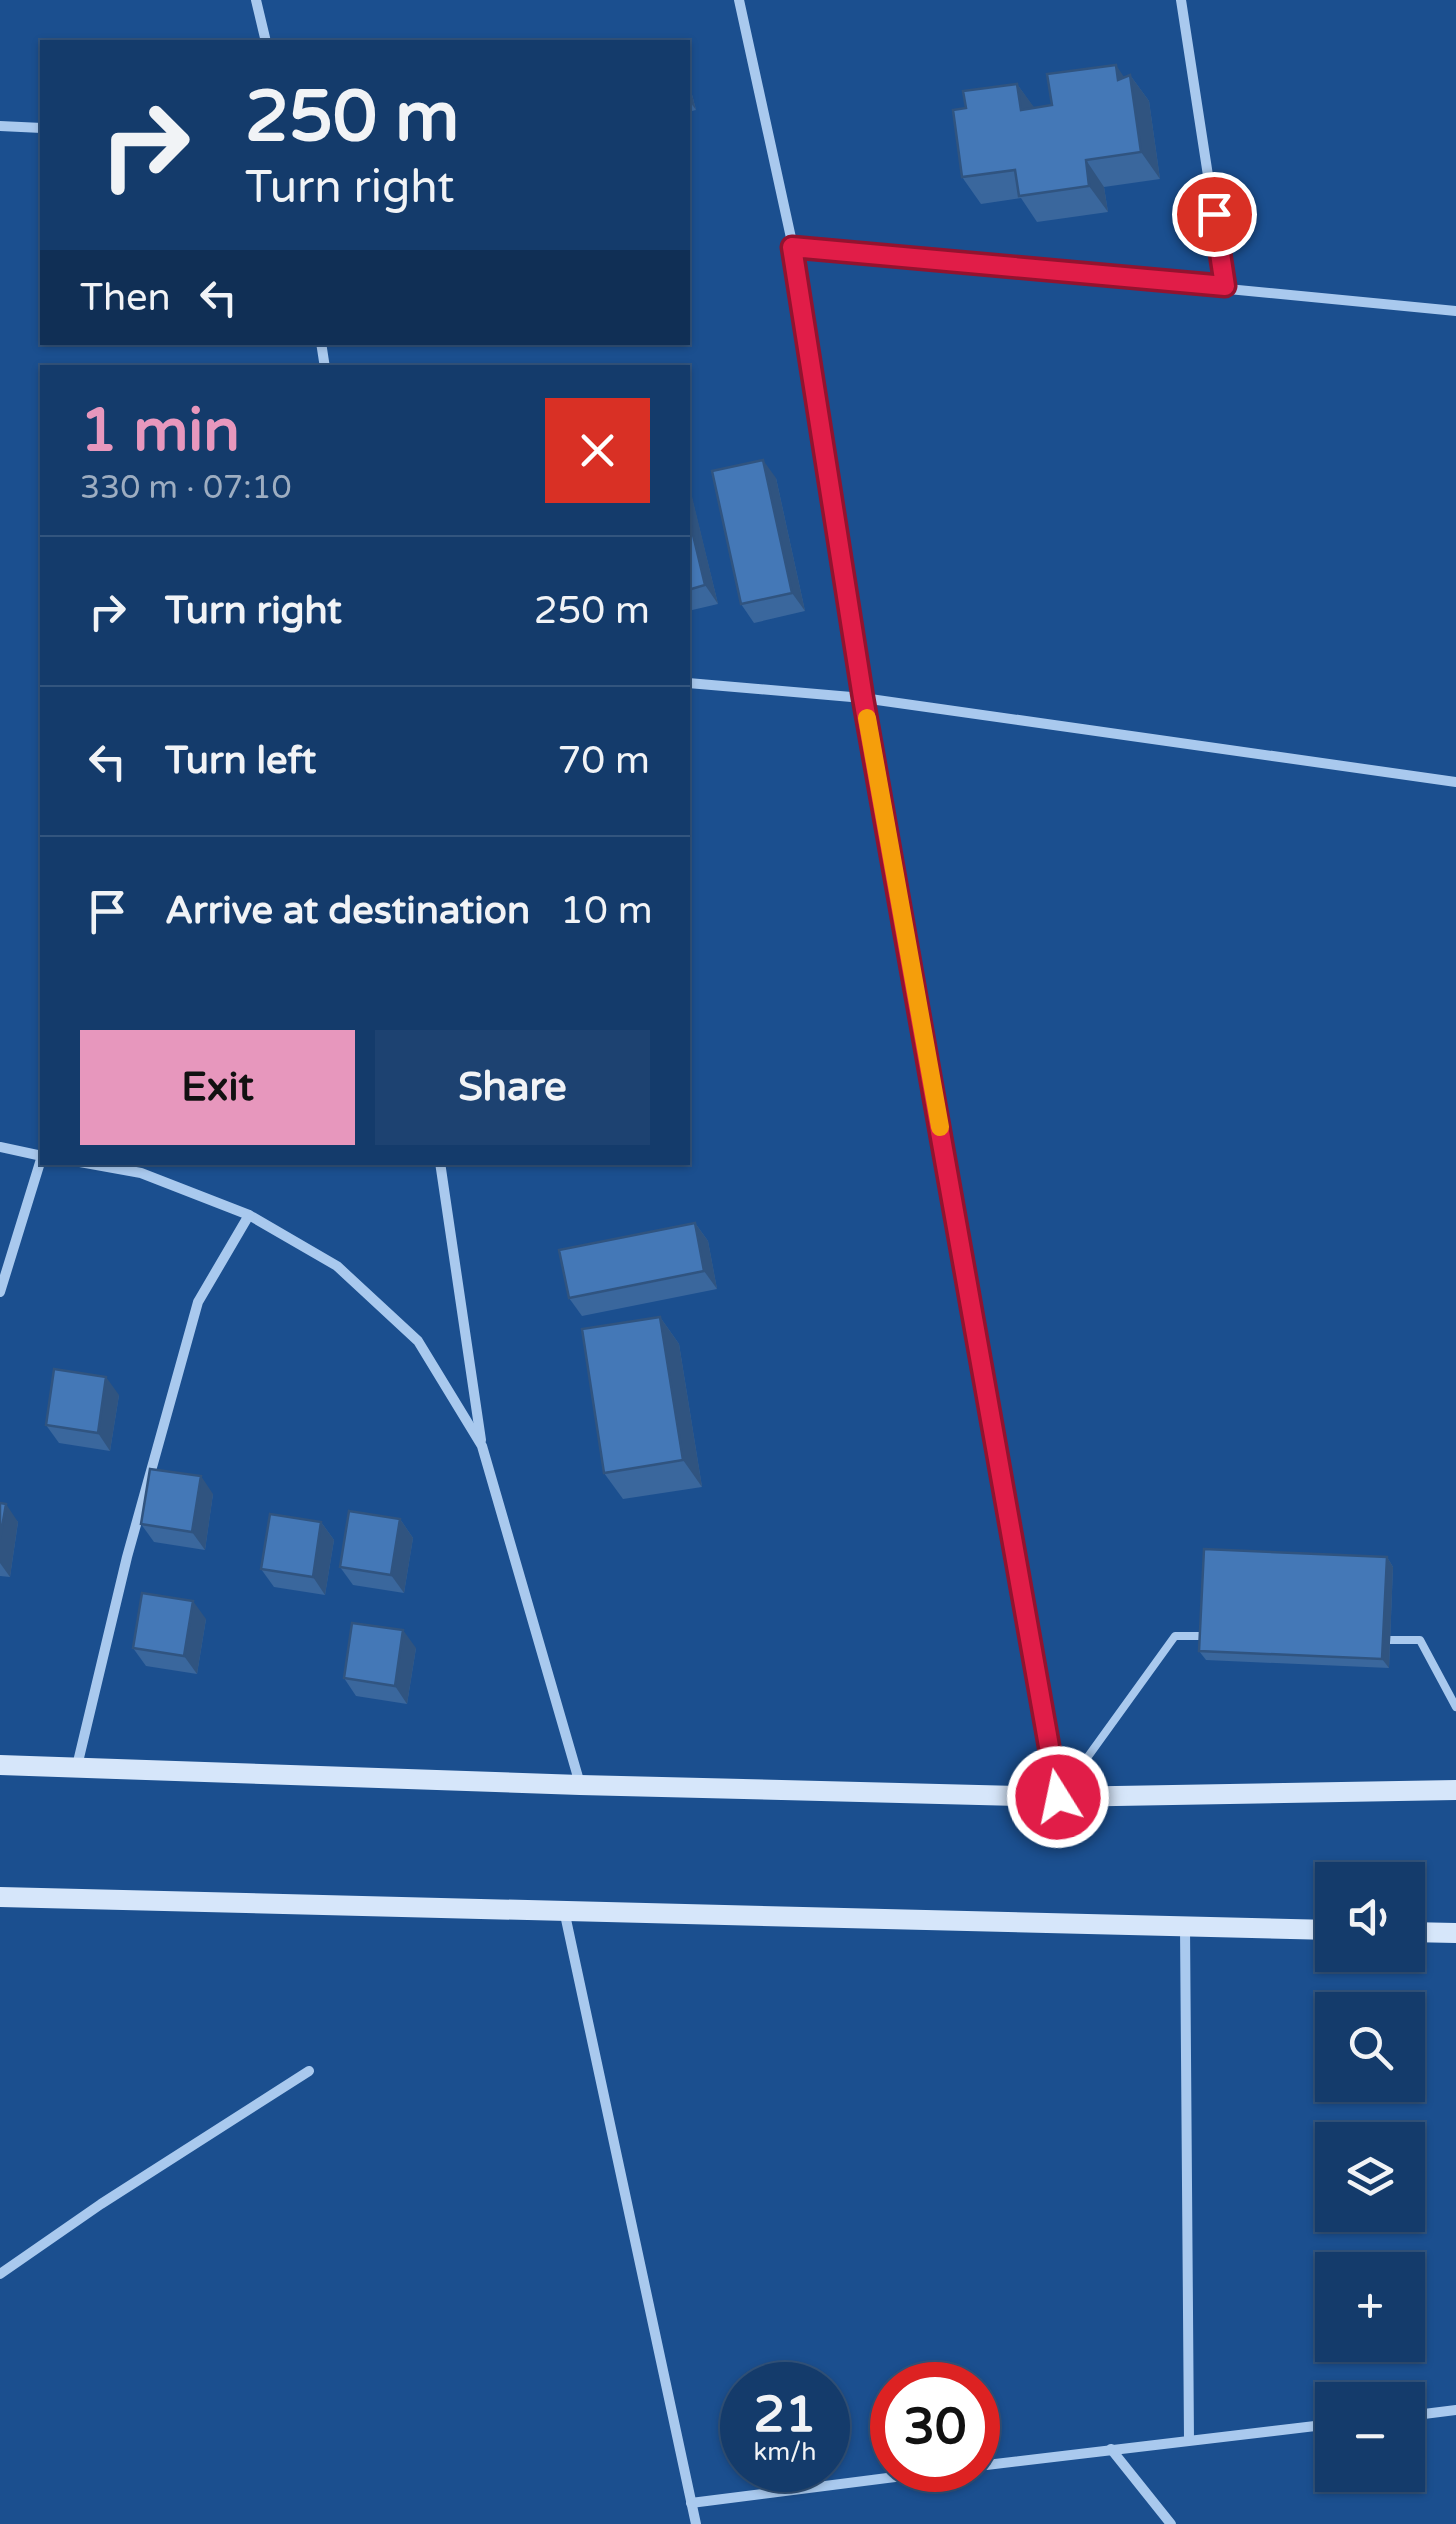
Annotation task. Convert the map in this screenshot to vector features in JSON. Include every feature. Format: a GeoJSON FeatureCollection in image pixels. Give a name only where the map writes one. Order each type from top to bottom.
{"type":"FeatureCollection","features":[{"type":"Feature","properties":{"kind":"main road"},"geometry":{"type":"LineString","coordinates":[[0,1765],[1058,1797],[1456,1790]]}},
{"type":"Feature","properties":{"kind":"main road"},"geometry":{"type":"LineString","coordinates":[[0,1897],[1315,1930]]}},
{"type":"Feature","properties":{"kind":"main road"},"geometry":{"type":"LineString","coordinates":[[1425,1932],[1456,1933]]}},
{"type":"Feature","properties":{"kind":"street"},"geometry":{"type":"LineString","coordinates":[[256,0],[266,40]]}},
{"type":"Feature","properties":{"kind":"street"},"geometry":{"type":"LineString","coordinates":[[739,0],[792,247],[863,698],[1058,1797]]}},
{"type":"Feature","properties":{"kind":"street"},"geometry":{"type":"LineString","coordinates":[[1181,0],[1225,286]]}},
{"type":"Feature","properties":{"kind":"street"},"geometry":{"type":"LineString","coordinates":[[0,126],[40,128]]}},
{"type":"Feature","properties":{"kind":"street"},"geometry":{"type":"LineString","coordinates":[[792,247],[1456,311]]}},
{"type":"Feature","properties":{"kind":"street"},"geometry":{"type":"LineString","coordinates":[[690,683],[863,698],[1456,782]]}},
{"type":"Feature","properties":{"kind":"street"},"geometry":{"type":"LineString","coordinates":[[0,1148],[40,1156]]}},
{"type":"Feature","properties":{"kind":"street"},"geometry":{"type":"LineString","coordinates":[[0,1292],[40,1162]]}},
{"type":"Feature","properties":{"kind":"street"},"geometry":{"type":"LineString","coordinates":[[97,1165],[141,1173],[249,1215],[337,1266],[418,1341],[482,1446]]}},
{"type":"Feature","properties":{"kind":"street"},"geometry":{"type":"LineString","coordinates":[[440,1165],[482,1446],[580,1785]]}},
{"type":"Feature","properties":{"kind":"street"},"geometry":{"type":"LineString","coordinates":[[77,1766],[127,1556],[198,1302],[249,1215]]}},
{"type":"Feature","properties":{"kind":"street"},"geometry":{"type":"LineString","coordinates":[[564,1910],[696,2524]]}},
{"type":"Feature","properties":{"kind":"street"},"geometry":{"type":"LineString","coordinates":[[1185,1927],[1189,2440]]}},
{"type":"Feature","properties":{"kind":"street"},"geometry":{"type":"LineString","coordinates":[[0,2274],[101,2204],[310,2072]]}},
{"type":"Feature","properties":{"kind":"street"},"geometry":{"type":"LineString","coordinates":[[1425,2414],[1456,2410]]}},
{"type":"Feature","properties":{"kind":"street"},"geometry":{"type":"LineString","coordinates":[[1000,2463],[1315,2426]]}},
{"type":"Feature","properties":{"kind":"street"},"geometry":{"type":"LineString","coordinates":[[1111,2450],[1171,2524]]}},
{"type":"Feature","properties":{"kind":"street"},"geometry":{"type":"LineString","coordinates":[[691,2503],[870,2480]]}},
{"type":"Feature","properties":{"kind":"lane"},"geometry":{"type":"LineString","coordinates":[[1058,1797],[1175,1636],[1212,1636]]}},
{"type":"Feature","properties":{"kind":"lane"},"geometry":{"type":"LineString","coordinates":[[1363,1639],[1420,1640],[1456,1707]]}},
{"type":"Feature","properties":{"kind":"building"},"geometry":{"type":"Polygon","coordinates":[[[1116,65],[1118,80],[1130,75],[1141,152],[1086,160],[1089,186],[1019,196],[1015,170],[962,177],[953,110],[966,108],[963,91],[1017,84],[1021,110],[1052,105],[1047,74],[1116,65]]]}},
{"type":"Feature","properties":{"kind":"building"},"geometry":{"type":"Polygon","coordinates":[[[763,460],[792,593],[741,604],[712,471],[763,460]]]}},
{"type":"Feature","properties":{"kind":"building"},"geometry":{"type":"Polygon","coordinates":[[[690,522],[705,585],[690,589],[690,522]]]}},
{"type":"Feature","properties":{"kind":"building"},"geometry":{"type":"Polygon","coordinates":[[[695,1223],[704,1271],[569,1298],[559,1250],[695,1223]]]}},
{"type":"Feature","properties":{"kind":"building"},"geometry":{"type":"Polygon","coordinates":[[[660,1317],[683,1460],[604,1473],[582,1329],[660,1317]]]}},
{"type":"Feature","properties":{"kind":"building"},"geometry":{"type":"Polygon","coordinates":[[[54,1369],[106,1377],[98,1433],[46,1425],[54,1369]]]}},
{"type":"Feature","properties":{"kind":"building"},"geometry":{"type":"Polygon","coordinates":[[[150,1469],[201,1476],[192,1532],[141,1524],[150,1469]]]}},
{"type":"Feature","properties":{"kind":"building"},"geometry":{"type":"Polygon","coordinates":[[[0,1503],[6,1504],[0,1539],[0,1503]]]}},
{"type":"Feature","properties":{"kind":"building"},"geometry":{"type":"Polygon","coordinates":[[[349,1511],[400,1519],[391,1575],[340,1567],[349,1511]]]}},
{"type":"Feature","properties":{"kind":"building"},"geometry":{"type":"Polygon","coordinates":[[[270,1514],[321,1522],[313,1577],[261,1569],[270,1514]]]}},
{"type":"Feature","properties":{"kind":"building"},"geometry":{"type":"Polygon","coordinates":[[[1204,1549],[1387,1557],[1382,1659],[1199,1651],[1204,1549]]]}},
{"type":"Feature","properties":{"kind":"building"},"geometry":{"type":"Polygon","coordinates":[[[142,1593],[193,1601],[184,1656],[133,1648],[142,1593]]]}},
{"type":"Feature","properties":{"kind":"building"},"geometry":{"type":"Polygon","coordinates":[[[352,1623],[403,1630],[395,1686],[344,1678],[352,1623]]]}},
{"type":"Feature","properties":{"kind":"slow traffic"},"geometry":{"type":"LineString","coordinates":[[867,718],[940,1127]]}},
{"type":"Feature","properties":{"kind":"route"},"geometry":{"type":"LineString","coordinates":[[1058,1797],[863,698],[792,247],[1225,286],[1214,214]]}}]}
